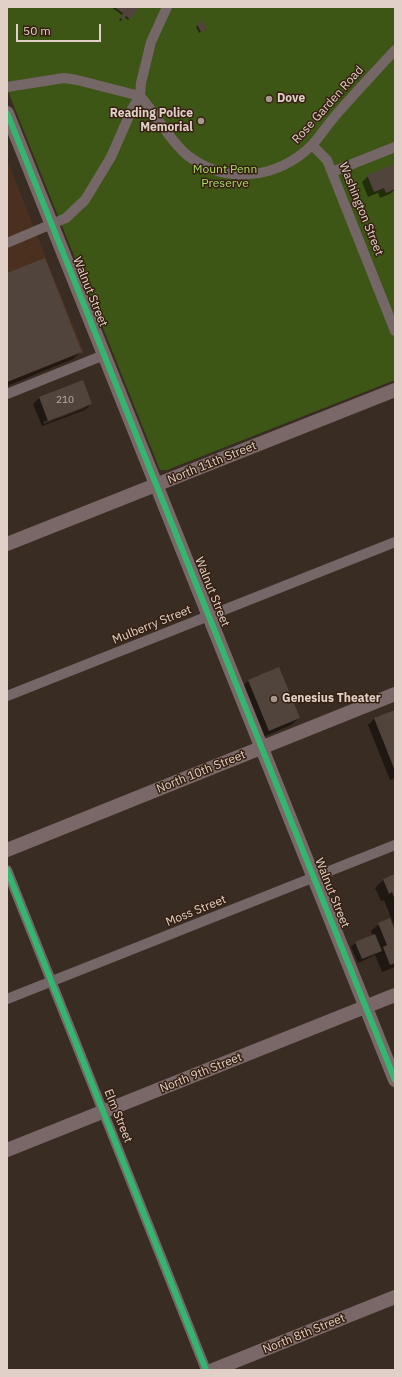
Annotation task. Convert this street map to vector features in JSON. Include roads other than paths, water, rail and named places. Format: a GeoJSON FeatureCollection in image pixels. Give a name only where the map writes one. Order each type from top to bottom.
{"type":"FeatureCollection","features":[{"type":"Feature","properties":{"kind":"street"},"geometry":{"type":"LineString","coordinates":[[7,243],[52,225],[73,213],[85,200],[111,157],[132,109],[140,96],[141,83],[151,42],[167,7]]}},
{"type":"Feature","properties":{"kind":"street","name":"Rose Garden Road"},"geometry":{"type":"LineString","coordinates":[[140,96],[172,141],[199,163],[214,170],[239,175],[263,172],[288,163],[312,145],[335,115],[395,50]]}},
{"type":"Feature","properties":{"kind":"street"},"geometry":{"type":"LineString","coordinates":[[7,87],[64,78],[140,96]]}},
{"type":"Feature","properties":{"kind":"street","name":"Walnut Street"},"geometry":{"type":"LineString","coordinates":[[7,113],[395,1080]]}},
{"type":"Feature","properties":{"kind":"street","name":"Washington Street"},"geometry":{"type":"LineString","coordinates":[[312,145],[327,160],[395,332]]}},
{"type":"Feature","properties":{"kind":"street"},"geometry":{"type":"LineString","coordinates":[[332,172],[395,147]]}},
{"type":"Feature","properties":{"kind":"street"},"geometry":{"type":"LineString","coordinates":[[7,394],[104,355]]}},
{"type":"Feature","properties":{"kind":"street","name":"North 11th Street"},"geometry":{"type":"LineString","coordinates":[[7,544],[395,390]]}},
{"type":"Feature","properties":{"kind":"street","name":"Mulberry Street"},"geometry":{"type":"LineString","coordinates":[[7,696],[395,542]]}},
{"type":"Feature","properties":{"kind":"street","name":"North 10th Street"},"geometry":{"type":"LineString","coordinates":[[7,850],[395,694]]}},
{"type":"Feature","properties":{"kind":"street","name":"Moss Street"},"geometry":{"type":"LineString","coordinates":[[7,999],[395,845]]}},
{"type":"Feature","properties":{"kind":"street","name":"Elm Street"},"geometry":{"type":"LineString","coordinates":[[7,870],[206,1370]]}},
{"type":"Feature","properties":{"kind":"street","name":"North 9th Street"},"geometry":{"type":"LineString","coordinates":[[7,1150],[395,995]]}},
{"type":"Feature","properties":{"kind":"street","name":"North 8th Street"},"geometry":{"type":"LineString","coordinates":[[213,1370],[395,1297]]}},
{"type":"Feature","properties":{"kind":"place","name":"Dove"},"geometry":{"type":"Point","coordinates":[269,99]}},
{"type":"Feature","properties":{"kind":"place","name":"Reading Police Memorial"},"geometry":{"type":"Point","coordinates":[201,121]}},
{"type":"Feature","properties":{"kind":"place","name":"Genesius Theater"},"geometry":{"type":"Point","coordinates":[274,699]}},
{"type":"Feature","properties":{"kind":"park label","name":"Mount Penn Preserve"},"geometry":{"type":"Point","coordinates":[225,177]}}]}
